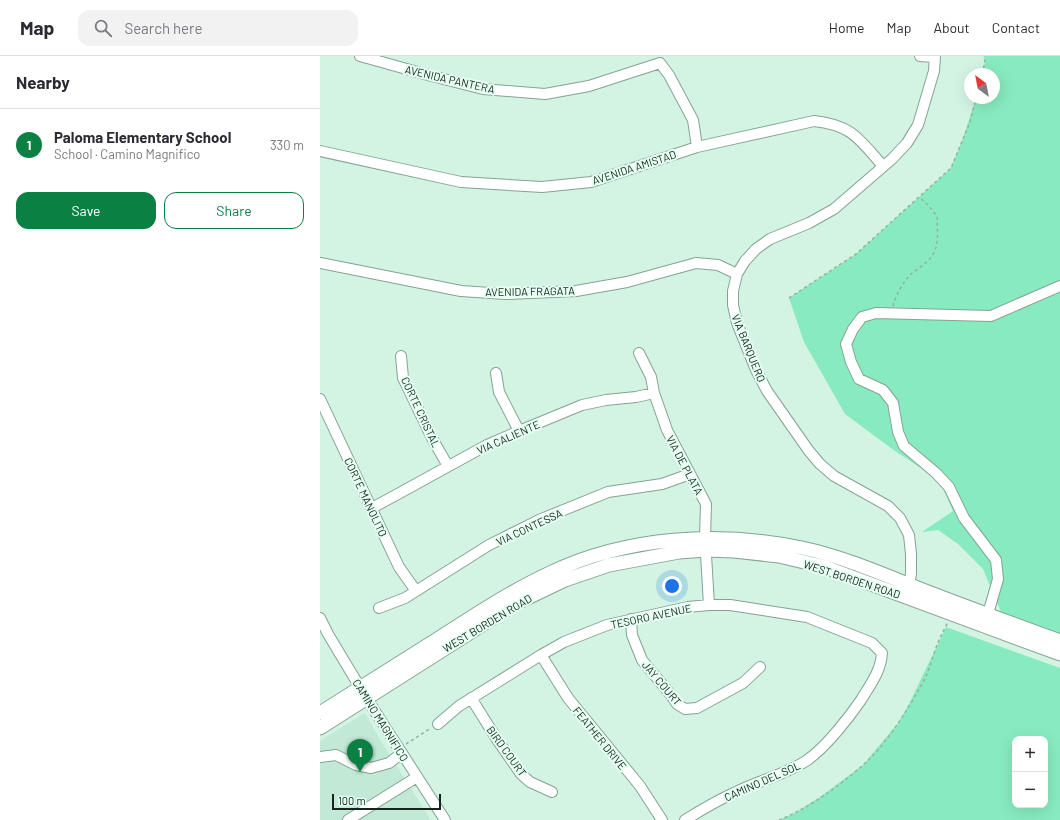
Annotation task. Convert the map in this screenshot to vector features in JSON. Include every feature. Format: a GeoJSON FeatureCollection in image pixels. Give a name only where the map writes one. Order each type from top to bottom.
{"type":"FeatureCollection","features":[{"type":"Feature","properties":{"kind":"main road","name":"WEST BORDEN ROAD"},"geometry":{"type":"LineString","coordinates":[[320,728],[364,693],[505,596],[552,572],[593,556],[632,546],[680,539],[706,544],[729,538],[759,541],[803,548],[845,560],[952,614],[1060,654]]}},
{"type":"Feature","properties":{"kind":"main road","name":"WEST BORDEN ROAD"},"geometry":{"type":"LineString","coordinates":[[906,590],[988,614],[1060,641]]}},
{"type":"Feature","properties":{"kind":"main road","name":"WEST BORDEN ROAD"},"geometry":{"type":"LineString","coordinates":[[320,713],[364,693]]}},
{"type":"Feature","properties":{"kind":"street","name":"AVENIDA PANTERA"},"geometry":{"type":"LineString","coordinates":[[360,56],[483,89],[545,94],[589,86],[660,63],[669,75],[692,120],[697,147]]}},
{"type":"Feature","properties":{"kind":"street"},"geometry":{"type":"LineString","coordinates":[[920,56],[934,57]]}},
{"type":"Feature","properties":{"kind":"street","name":"VIA BARQUERO"},"geometry":{"type":"LineString","coordinates":[[906,590],[911,574],[909,535],[900,518],[888,506],[834,476],[820,464],[805,445],[767,391],[760,377],[737,323],[733,304],[733,291],[737,274],[745,261],[756,249],[770,239],[809,223],[834,209],[892,159],[907,143],[918,126],[934,71],[934,57]]}},
{"type":"Feature","properties":{"kind":"street","name":"AVENIDA AMISTAD"},"geometry":{"type":"LineString","coordinates":[[320,151],[461,182],[542,187],[591,182],[697,147],[814,121],[831,123],[845,128],[860,139],[883,166]]}},
{"type":"Feature","properties":{"kind":"street","name":"AVENIDA FRAGATA"},"geometry":{"type":"LineString","coordinates":[[320,263],[461,291],[505,294],[576,291],[628,282],[696,263],[718,265],[737,274]]}},
{"type":"Feature","properties":{"kind":"street"},"geometry":{"type":"LineString","coordinates":[[988,614],[998,579],[996,560],[964,518],[949,487],[936,473],[904,446],[898,432],[893,403],[883,390],[859,379],[851,362],[846,344],[853,329],[862,316],[876,313],[991,316],[1060,286]]}},
{"type":"Feature","properties":{"kind":"street","name":"VIA DE PLATA"},"geometry":{"type":"LineString","coordinates":[[639,354],[651,377],[654,393],[667,430],[706,504],[709,605]]}},
{"type":"Feature","properties":{"kind":"street","name":"CORTE CRISTAL"},"geometry":{"type":"LineString","coordinates":[[401,356],[403,378],[433,440],[448,466]]}},
{"type":"Feature","properties":{"kind":"street"},"geometry":{"type":"LineString","coordinates":[[496,373],[499,392],[519,431]]}},
{"type":"Feature","properties":{"kind":"street","name":"VIA CALIENTE"},"geometry":{"type":"LineString","coordinates":[[372,508],[487,445],[582,405],[654,393]]}},
{"type":"Feature","properties":{"kind":"street","name":"CORTE MANOLITO"},"geometry":{"type":"LineString","coordinates":[[320,400],[324,420],[372,508],[399,567],[416,591]]}},
{"type":"Feature","properties":{"kind":"street","name":"VIA CONTESSA"},"geometry":{"type":"LineString","coordinates":[[379,608],[405,598],[489,545],[539,520],[608,492],[662,484],[690,474]]}},
{"type":"Feature","properties":{"kind":"street","name":"TESORO AVENUE"},"geometry":{"type":"LineString","coordinates":[[438,724],[471,698],[541,655],[571,639],[607,625],[688,607],[730,605],[807,617],[872,643],[882,654]]}},
{"type":"Feature","properties":{"kind":"street","name":"CAMINO MAGNIFICO"},"geometry":{"type":"LineString","coordinates":[[320,618],[364,693],[445,820]]}},
{"type":"Feature","properties":{"kind":"street","name":"JAY COURT"},"geometry":{"type":"LineString","coordinates":[[631,619],[632,635],[642,660],[677,704],[685,709],[697,708],[743,683],[760,667]]}},
{"type":"Feature","properties":{"kind":"street","name":"CAMINO DEL SOL"},"geometry":{"type":"LineString","coordinates":[[685,820],[736,791],[772,778],[806,761],[828,741],[854,709],[870,686],[881,664],[882,654]]}},
{"type":"Feature","properties":{"kind":"street","name":"FEATHER DRIVE"},"geometry":{"type":"LineString","coordinates":[[541,655],[568,698],[640,786],[662,820]]}},
{"type":"Feature","properties":{"kind":"street","name":"BIRD COURT"},"geometry":{"type":"LineString","coordinates":[[471,698],[521,774],[530,782],[552,792]]}},
{"type":"Feature","properties":{"kind":"street"},"geometry":{"type":"LineString","coordinates":[[320,757],[336,755],[356,765],[371,768],[389,763],[400,750]]}},
{"type":"Feature","properties":{"kind":"street"},"geometry":{"type":"LineString","coordinates":[[348,820],[417,777]]}},
{"type":"Feature","properties":{"kind":"path"},"geometry":{"type":"LineString","coordinates":[[984,56],[985,62],[984,68]]}},
{"type":"Feature","properties":{"kind":"path"},"geometry":{"type":"LineString","coordinates":[[789,298],[856,254],[951,168],[970,122],[974,104]]}},
{"type":"Feature","properties":{"kind":"path"},"geometry":{"type":"LineString","coordinates":[[890,314],[895,299],[903,284],[911,274],[930,259],[936,250],[937,216],[919,197]]}},
{"type":"Feature","properties":{"kind":"path"},"geometry":{"type":"LineString","coordinates":[[779,820],[793,814],[825,794],[863,765],[878,748],[898,722],[922,683],[952,614]]}},
{"type":"Feature","properties":{"kind":"path"},"geometry":{"type":"LineString","coordinates":[[400,750],[438,724]]}},
{"type":"Feature","properties":{"kind":"shaded area"},"geometry":{"type":"Polygon","coordinates":[[[365,713],[379,738],[431,820],[320,820],[320,741],[365,713]]]}},
{"type":"Feature","properties":{"kind":"green space"},"geometry":{"type":"Polygon","coordinates":[[[984,56],[1060,56],[1060,634],[1001,612],[983,569],[958,544],[938,530],[922,532],[953,511],[939,480],[895,451],[845,414],[804,342],[789,298],[856,254],[951,168],[962,141],[974,104],[1000,104],[1000,68],[984,68],[985,62],[984,56]]]}},
{"type":"Feature","properties":{"kind":"green space"},"geometry":{"type":"Polygon","coordinates":[[[946,627],[1060,668],[1060,820],[779,820],[793,814],[820,797],[863,765],[898,723],[909,704],[946,627]]]}},
{"type":"Feature","properties":{"kind":"place","name":"Paloma Elementary School"},"geometry":{"type":"Point","coordinates":[360,772]}}]}
